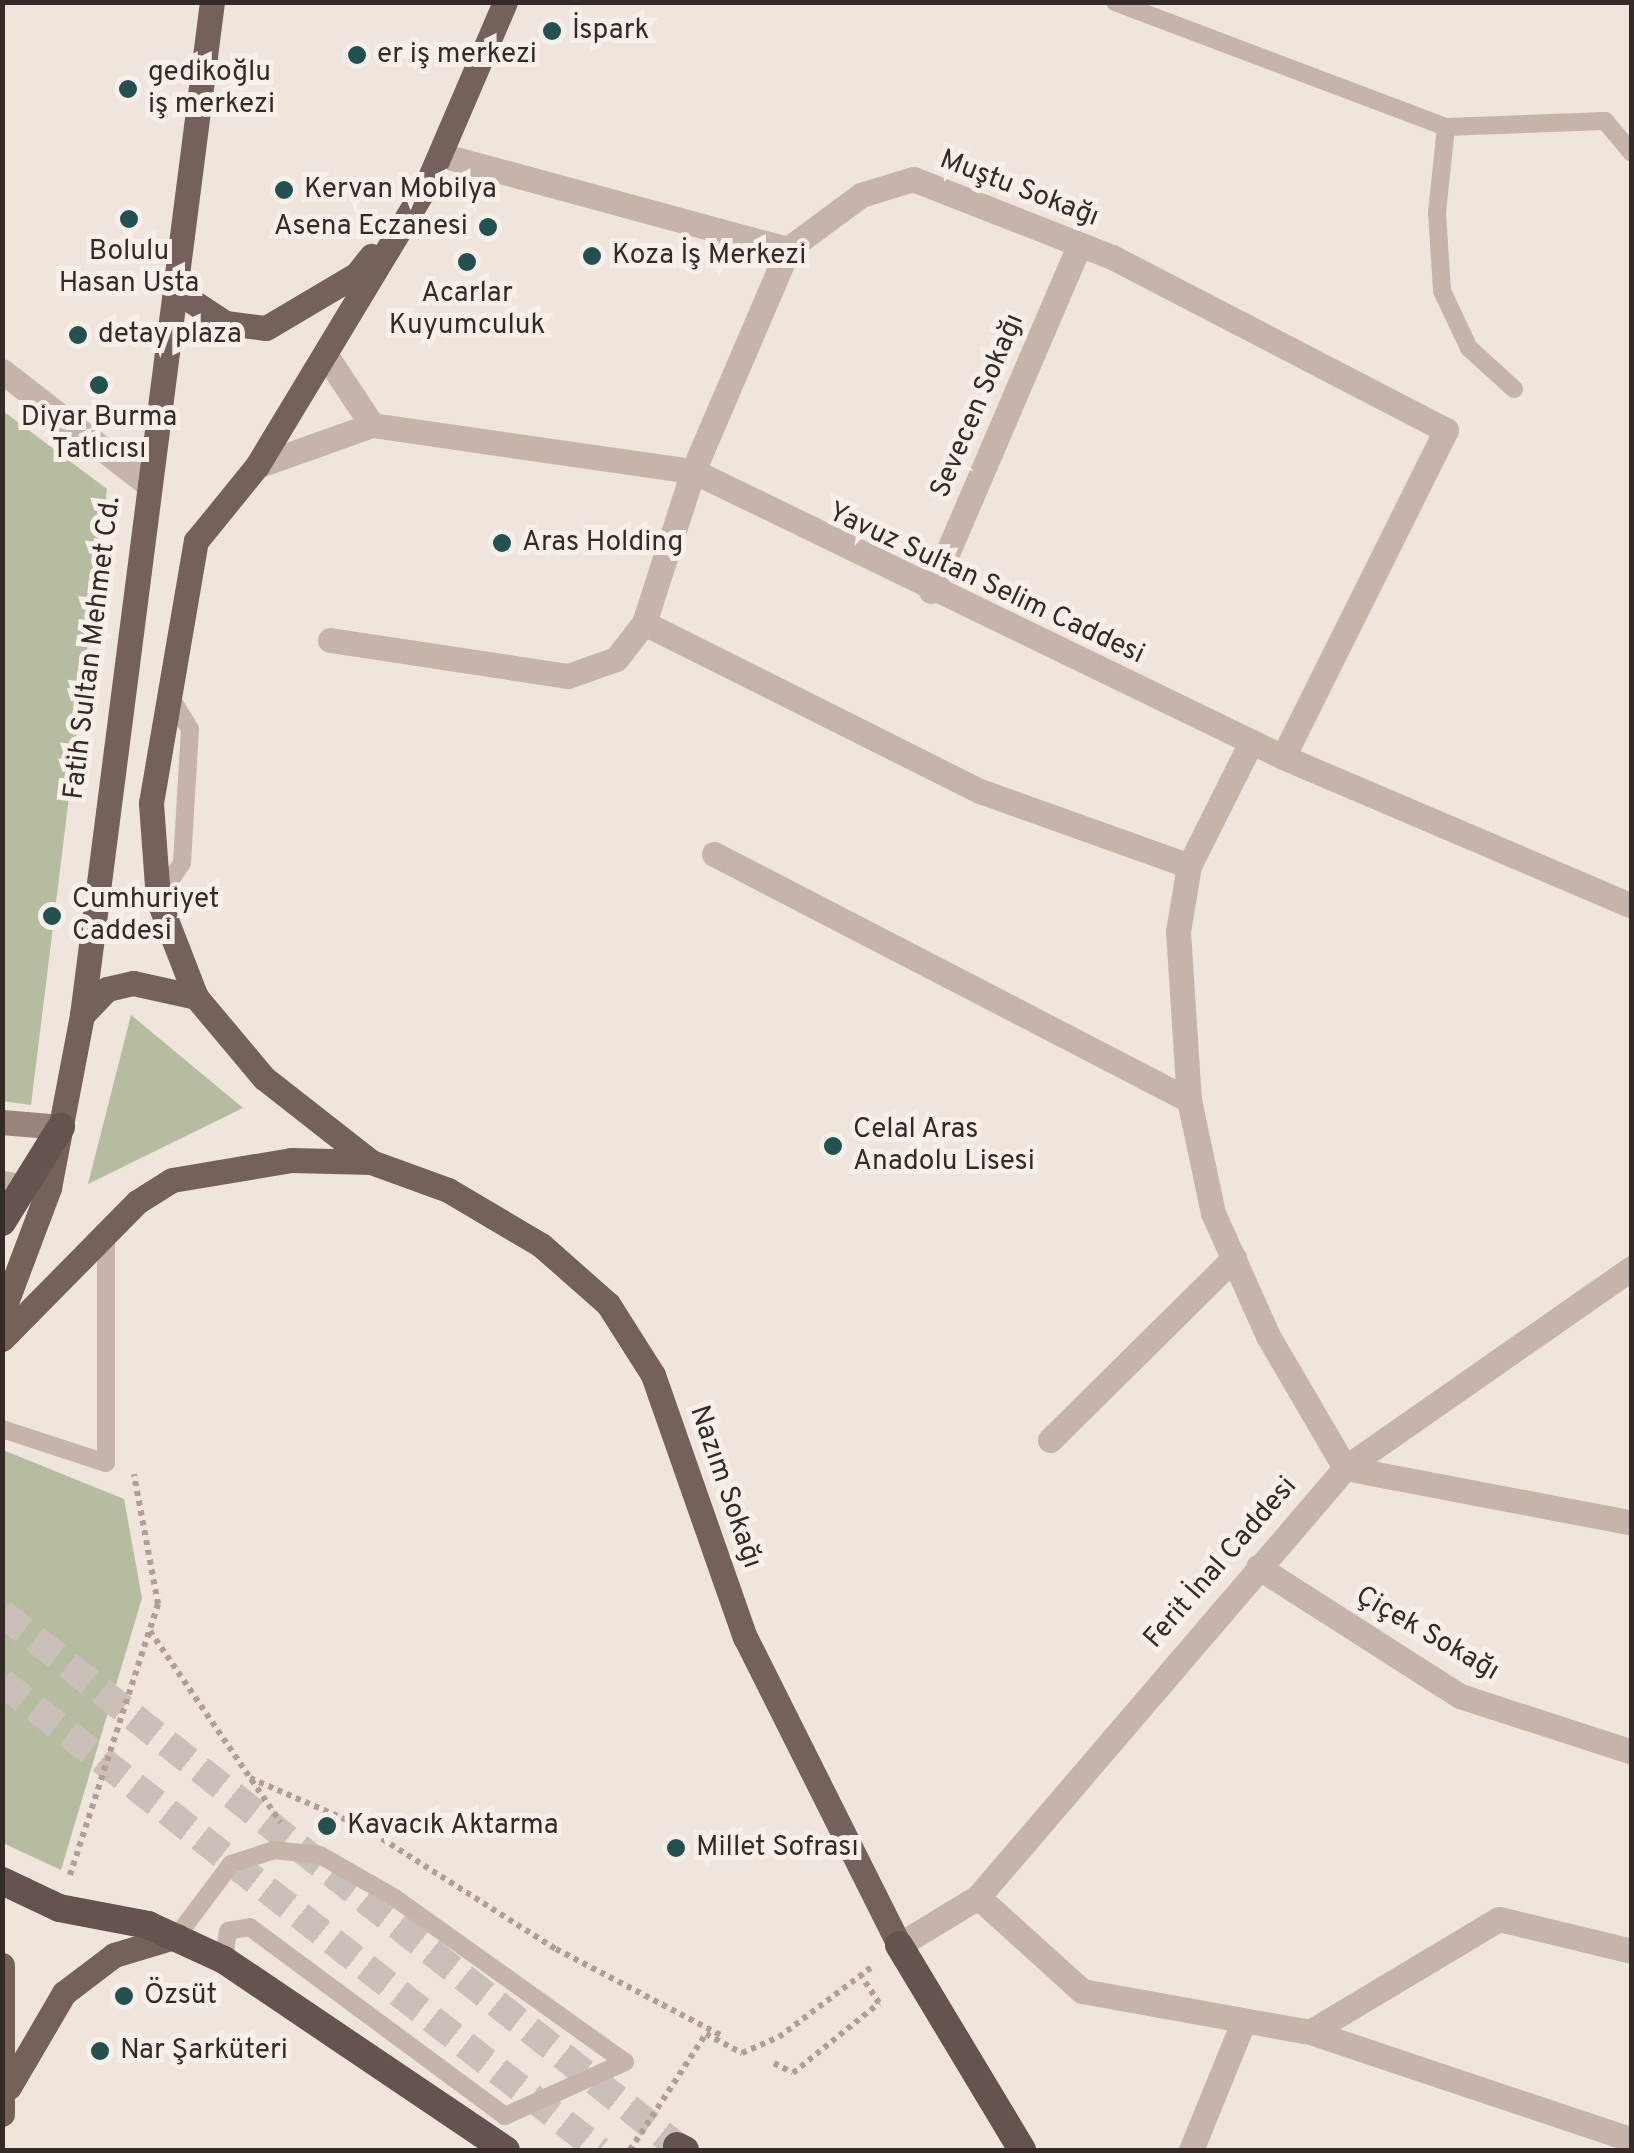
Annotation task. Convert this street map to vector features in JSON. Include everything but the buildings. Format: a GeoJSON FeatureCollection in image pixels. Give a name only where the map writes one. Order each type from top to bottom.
{"type":"FeatureCollection","features":[{"type":"Feature","properties":{"kind":"highway"},"geometry":{"type":"LineString","coordinates":[[2,1222],[14,1182],[61,1127]]}},
{"type":"Feature","properties":{"kind":"highway"},"geometry":{"type":"LineString","coordinates":[[2,1880],[59,1908],[177,1936],[224,1960],[506,2150]]}},
{"type":"Feature","properties":{"kind":"highway"},"geometry":{"type":"LineString","coordinates":[[899,1945],[1022,2150]]}},
{"type":"Feature","properties":{"kind":"main road","name":"Fatih Sultan Mehmet Cd."},"geometry":{"type":"LineString","coordinates":[[2,1314],[28,1262],[61,1127],[82,1014],[145,482],[175,290],[212,2]]}},
{"type":"Feature","properties":{"kind":"main road"},"geometry":{"type":"LineString","coordinates":[[371,1162],[264,1078],[196,998],[158,898],[151,803],[196,540],[257,466],[427,184],[504,2]]}},
{"type":"Feature","properties":{"kind":"main road"},"geometry":{"type":"LineString","coordinates":[[175,290],[225,323],[266,328],[357,274],[427,184]]}},
{"type":"Feature","properties":{"kind":"main road"},"geometry":{"type":"LineString","coordinates":[[82,1014],[107,989],[133,983],[196,998]]}},
{"type":"Feature","properties":{"kind":"main road"},"geometry":{"type":"LineString","coordinates":[[2,1122],[61,1127]]}},
{"type":"Feature","properties":{"kind":"main road"},"geometry":{"type":"LineString","coordinates":[[2,1339],[106,1232],[172,1180],[211,1170],[371,1162]]}},
{"type":"Feature","properties":{"kind":"main road","name":"Nazım Sokağı"},"geometry":{"type":"LineString","coordinates":[[371,1162],[448,1190],[541,1245],[608,1304],[653,1375],[746,1636],[899,1945]]}},
{"type":"Feature","properties":{"kind":"main road"},"geometry":{"type":"LineString","coordinates":[[6,2088],[64,1993],[114,1955],[177,1936]]}},
{"type":"Feature","properties":{"kind":"main road"},"geometry":{"type":"LineString","coordinates":[[2,1966],[6,2088],[2,2114]]}},
{"type":"Feature","properties":{"kind":"street"},"geometry":{"type":"LineString","coordinates":[[330,640],[568,676],[616,659],[644,623],[693,472],[788,250],[440,155]]}},
{"type":"Feature","properties":{"kind":"street","name":"Muştu Sokağı"},"geometry":{"type":"LineString","coordinates":[[788,250],[861,195],[913,179],[1079,244],[1446,430],[1283,757]]}},
{"type":"Feature","properties":{"kind":"street","name":"Sevecen Sokağı"},"geometry":{"type":"LineString","coordinates":[[932,592],[1079,244]]}},
{"type":"Feature","properties":{"kind":"street"},"geometry":{"type":"LineString","coordinates":[[257,466],[372,424],[325,354]]}},
{"type":"Feature","properties":{"kind":"street"},"geometry":{"type":"LineString","coordinates":[[2,371],[145,482]]}},
{"type":"Feature","properties":{"kind":"street","name":"Yavuz Sultan Selim Caddesi"},"geometry":{"type":"LineString","coordinates":[[372,424],[693,472],[932,592],[1283,757],[1632,906]]}},
{"type":"Feature","properties":{"kind":"street"},"geometry":{"type":"LineString","coordinates":[[644,623],[980,791],[1189,866]]}},
{"type":"Feature","properties":{"kind":"street"},"geometry":{"type":"LineString","coordinates":[[1251,742],[1189,866],[1178,931],[1189,1100],[1213,1213],[1234,1258],[1345,1468],[1632,1523]]}},
{"type":"Feature","properties":{"kind":"street"},"geometry":{"type":"LineString","coordinates":[[714,854],[1189,1100]]}},
{"type":"Feature","properties":{"kind":"street"},"geometry":{"type":"LineString","coordinates":[[1050,1440],[1234,1258]]}},
{"type":"Feature","properties":{"kind":"street","name":"Ferit İnal Caddesi"},"geometry":{"type":"LineString","coordinates":[[899,1945],[978,1897],[1345,1468],[1632,1268]]}},
{"type":"Feature","properties":{"kind":"street","name":"Çiçek Sokağı"},"geometry":{"type":"LineString","coordinates":[[1258,1567],[1460,1696],[1632,1752]]}},
{"type":"Feature","properties":{"kind":"street"},"geometry":{"type":"LineString","coordinates":[[978,1897],[1082,1991],[1310,2032],[1632,2140]]}},
{"type":"Feature","properties":{"kind":"street"},"geometry":{"type":"LineString","coordinates":[[1310,2032],[1498,1920],[1632,1951]]}},
{"type":"Feature","properties":{"kind":"street"},"geometry":{"type":"LineString","coordinates":[[1192,2150],[1244,2020]]}},
{"type":"Feature","properties":{"kind":"lane"},"geometry":{"type":"LineString","coordinates":[[1115,2],[1446,127],[1605,121],[1632,152]]}},
{"type":"Feature","properties":{"kind":"lane"},"geometry":{"type":"LineString","coordinates":[[1446,127],[1437,214],[1442,291],[1469,348],[1514,388]]}},
{"type":"Feature","properties":{"kind":"lane"},"geometry":{"type":"LineString","coordinates":[[2,1429],[106,1463],[106,1232]]}},
{"type":"Feature","properties":{"kind":"lane"},"geometry":{"type":"LineString","coordinates":[[177,1936],[230,1864],[274,1850],[302,1853],[395,1898],[625,2062],[505,2116],[250,1927],[228,1931],[224,1960]]}},
{"type":"Feature","properties":{"kind":"path"},"geometry":{"type":"LineString","coordinates":[[59,1908],[158,1604],[132,1463]]}},
{"type":"Feature","properties":{"kind":"path"},"geometry":{"type":"LineString","coordinates":[[150,1630],[302,1853]]}},
{"type":"Feature","properties":{"kind":"path"},"geometry":{"type":"LineString","coordinates":[[250,1778],[365,1828],[556,1949],[724,2037]]}},
{"type":"Feature","properties":{"kind":"path"},"geometry":{"type":"LineString","coordinates":[[630,2150],[706,2034],[742,2053],[779,2038],[899,1945]]}},
{"type":"Feature","properties":{"kind":"path"},"geometry":{"type":"LineString","coordinates":[[774,2063],[793,2073],[880,2003],[860,1975]]}},
{"type":"Feature","properties":{"kind":"green space"},"geometry":{"type":"Polygon","coordinates":[[[3,411],[107,489],[31,1105],[2,1101],[3,411]]]}},
{"type":"Feature","properties":{"kind":"green space"},"geometry":{"type":"Polygon","coordinates":[[[131,1015],[243,1108],[88,1184],[131,1015]]]}},
{"type":"Feature","properties":{"kind":"green space"},"geometry":{"type":"Polygon","coordinates":[[[3,1450],[124,1499],[142,1598],[61,1870],[3,1843],[3,1450]]]}},
{"type":"Feature","properties":{"kind":"tunnel"},"geometry":{"type":"LineString","coordinates":[[2,1613],[677,2146]]}},
{"type":"Feature","properties":{"kind":"tunnel"},"geometry":{"type":"LineString","coordinates":[[2,1682],[599,2150]]}},
{"type":"Feature","properties":{"kind":"place","name":"İspark"},"geometry":{"type":"Point","coordinates":[552,31]}},
{"type":"Feature","properties":{"kind":"place","name":"er iş merkezi"},"geometry":{"type":"Point","coordinates":[357,55]}},
{"type":"Feature","properties":{"kind":"place","name":"gedikoğlu iş merkezi"},"geometry":{"type":"Point","coordinates":[128,89]}},
{"type":"Feature","properties":{"kind":"place","name":"Kervan Mobilya"},"geometry":{"type":"Point","coordinates":[284,190]}},
{"type":"Feature","properties":{"kind":"place","name":"Bolulu Hasan Usta"},"geometry":{"type":"Point","coordinates":[129,219]}},
{"type":"Feature","properties":{"kind":"place","name":"Asena Eczanesi"},"geometry":{"type":"Point","coordinates":[488,227]}},
{"type":"Feature","properties":{"kind":"place","name":"Koza İş Merkezi"},"geometry":{"type":"Point","coordinates":[592,256]}},
{"type":"Feature","properties":{"kind":"place","name":"Acarlar Kuyumculuk"},"geometry":{"type":"Point","coordinates":[467,262]}},
{"type":"Feature","properties":{"kind":"place","name":"detay plaza"},"geometry":{"type":"Point","coordinates":[78,335]}},
{"type":"Feature","properties":{"kind":"place","name":"Diyar Burma Tatlıcısı"},"geometry":{"type":"Point","coordinates":[99,385]}},
{"type":"Feature","properties":{"kind":"place","name":"Aras Holding"},"geometry":{"type":"Point","coordinates":[502,543]}},
{"type":"Feature","properties":{"kind":"place","name":"Cumhuriyet Caddesi"},"geometry":{"type":"Point","coordinates":[52,916]}},
{"type":"Feature","properties":{"kind":"place","name":"Celal Aras Anadolu Lisesi"},"geometry":{"type":"Point","coordinates":[833,1146]}},
{"type":"Feature","properties":{"kind":"place","name":"Kavacık Aktarma"},"geometry":{"type":"Point","coordinates":[327,1826]}},
{"type":"Feature","properties":{"kind":"place","name":"Millet Sofrası"},"geometry":{"type":"Point","coordinates":[676,1848]}},
{"type":"Feature","properties":{"kind":"place","name":"Özsüt"},"geometry":{"type":"Point","coordinates":[124,1996]}},
{"type":"Feature","properties":{"kind":"place","name":"Nar Şarküteri"},"geometry":{"type":"Point","coordinates":[100,2051]}}]}
